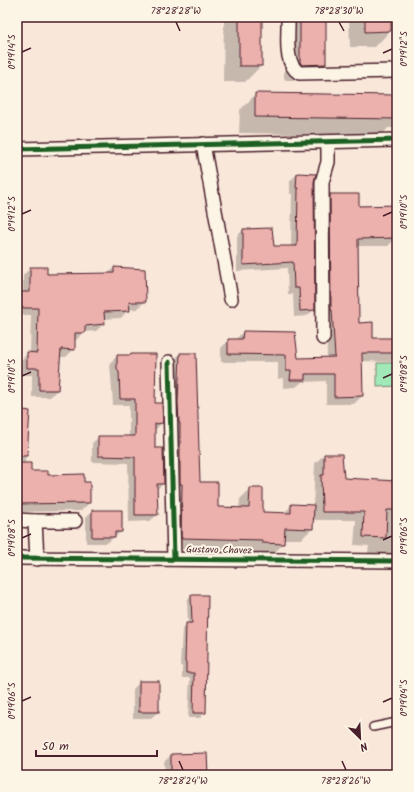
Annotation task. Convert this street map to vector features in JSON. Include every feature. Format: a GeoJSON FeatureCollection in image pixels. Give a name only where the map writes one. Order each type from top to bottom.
{"type":"FeatureCollection","features":[{"type":"Feature","properties":{"kind":"street"},"geometry":{"type":"LineString","coordinates":[[288,17],[290,65],[299,73],[397,71]]}},
{"type":"Feature","properties":{"kind":"street"},"geometry":{"type":"LineString","coordinates":[[17,149],[397,140]]}},
{"type":"Feature","properties":{"kind":"street"},"geometry":{"type":"LineString","coordinates":[[323,338],[322,182],[328,162],[328,142]]}},
{"type":"Feature","properties":{"kind":"street"},"geometry":{"type":"LineString","coordinates":[[203,144],[231,299]]}},
{"type":"Feature","properties":{"kind":"street"},"geometry":{"type":"LineString","coordinates":[[169,362],[174,559]]}},
{"type":"Feature","properties":{"kind":"street"},"geometry":{"type":"LineString","coordinates":[[17,520],[75,521]]}},
{"type":"Feature","properties":{"kind":"street"},"geometry":{"type":"LineString","coordinates":[[35,521],[37,559]]}},
{"type":"Feature","properties":{"kind":"street","name":"Gustavo Chavez"},"geometry":{"type":"LineString","coordinates":[[17,558],[397,562]]}},
{"type":"Feature","properties":{"kind":"lane"},"geometry":{"type":"LineString","coordinates":[[373,727],[397,722]]}},
{"type":"Feature","properties":{"kind":"green space"},"geometry":{"type":"Polygon","coordinates":[[[377,363],[397,363],[397,386],[377,387],[377,363]]]}},
{"type":"Feature","properties":{"kind":"building"},"geometry":{"type":"Polygon","coordinates":[[[239,17],[262,17],[262,66],[239,66],[239,17]]]}},
{"type":"Feature","properties":{"kind":"building"},"geometry":{"type":"Polygon","coordinates":[[[300,17],[326,17],[326,64],[302,65],[300,62],[300,17]]]}},
{"type":"Feature","properties":{"kind":"building"},"geometry":{"type":"Polygon","coordinates":[[[365,17],[391,17],[391,31],[365,32],[365,17]]]}},
{"type":"Feature","properties":{"kind":"building"},"geometry":{"type":"Polygon","coordinates":[[[255,93],[397,95],[397,119],[255,117],[255,93]]]}},
{"type":"Feature","properties":{"kind":"building"},"geometry":{"type":"Polygon","coordinates":[[[297,173],[316,174],[314,182],[315,310],[300,311],[299,288],[294,288],[293,262],[243,265],[243,229],[272,228],[274,246],[297,246],[297,173]]]}},
{"type":"Feature","properties":{"kind":"building"},"geometry":{"type":"Polygon","coordinates":[[[330,194],[359,194],[359,206],[397,205],[397,238],[358,239],[359,323],[373,322],[373,338],[397,338],[397,353],[362,353],[363,396],[334,397],[334,374],[305,374],[305,380],[290,380],[291,371],[286,371],[286,355],[228,354],[228,339],[242,339],[243,331],[295,332],[298,358],[335,357],[331,310],[330,194]]]}},
{"type":"Feature","properties":{"kind":"building"},"geometry":{"type":"Polygon","coordinates":[[[30,267],[47,267],[47,274],[114,273],[114,267],[145,269],[146,302],[129,302],[130,311],[104,312],[105,324],[85,326],[85,333],[75,333],[75,350],[61,349],[58,390],[39,390],[39,368],[27,368],[27,352],[37,353],[38,308],[17,308],[17,292],[30,292],[30,267]]]}},
{"type":"Feature","properties":{"kind":"building"},"geometry":{"type":"Polygon","coordinates":[[[180,353],[196,353],[200,482],[218,482],[218,507],[249,508],[250,488],[263,488],[263,512],[291,513],[291,504],[314,505],[313,529],[285,528],[284,544],[262,543],[262,540],[181,538],[182,484],[180,484],[180,423],[178,402],[180,353]]]}},
{"type":"Feature","properties":{"kind":"building"},"geometry":{"type":"Polygon","coordinates":[[[156,354],[155,403],[162,403],[163,423],[155,424],[155,448],[163,448],[164,484],[157,484],[158,515],[135,515],[135,457],[98,456],[98,436],[135,436],[135,399],[120,399],[119,372],[117,370],[117,355],[156,354]]]}},
{"type":"Feature","properties":{"kind":"building"},"geometry":{"type":"Polygon","coordinates":[[[17,409],[30,411],[27,456],[17,456],[17,409]]]}},
{"type":"Feature","properties":{"kind":"building"},"geometry":{"type":"Polygon","coordinates":[[[324,454],[342,454],[344,478],[397,481],[397,510],[387,510],[386,538],[363,537],[364,512],[322,512],[321,475],[324,475],[324,454]]]}},
{"type":"Feature","properties":{"kind":"building"},"geometry":{"type":"Polygon","coordinates":[[[17,463],[31,463],[31,471],[48,471],[48,475],[84,474],[84,482],[90,482],[90,503],[17,504],[17,463]]]}},
{"type":"Feature","properties":{"kind":"building"},"geometry":{"type":"Polygon","coordinates":[[[92,510],[122,510],[122,532],[115,532],[115,537],[92,537],[92,510]]]}},
{"type":"Feature","properties":{"kind":"building"},"geometry":{"type":"Polygon","coordinates":[[[191,595],[208,595],[206,713],[193,713],[194,673],[186,673],[186,623],[192,623],[191,595]]]}},
{"type":"Feature","properties":{"kind":"building"},"geometry":{"type":"Polygon","coordinates":[[[139,681],[159,681],[159,712],[139,712],[139,681]]]}},
{"type":"Feature","properties":{"kind":"building"},"geometry":{"type":"Polygon","coordinates":[[[207,753],[208,775],[171,775],[171,754],[207,753]]]}},
{"type":"Feature","properties":{"kind":"cycle path"},"geometry":{"type":"LineString","coordinates":[[17,149],[397,140]]}},
{"type":"Feature","properties":{"kind":"cycle path"},"geometry":{"type":"LineString","coordinates":[[169,362],[174,559]]}},
{"type":"Feature","properties":{"kind":"cycle path"},"geometry":{"type":"LineString","coordinates":[[17,558],[397,561]]}}]}
